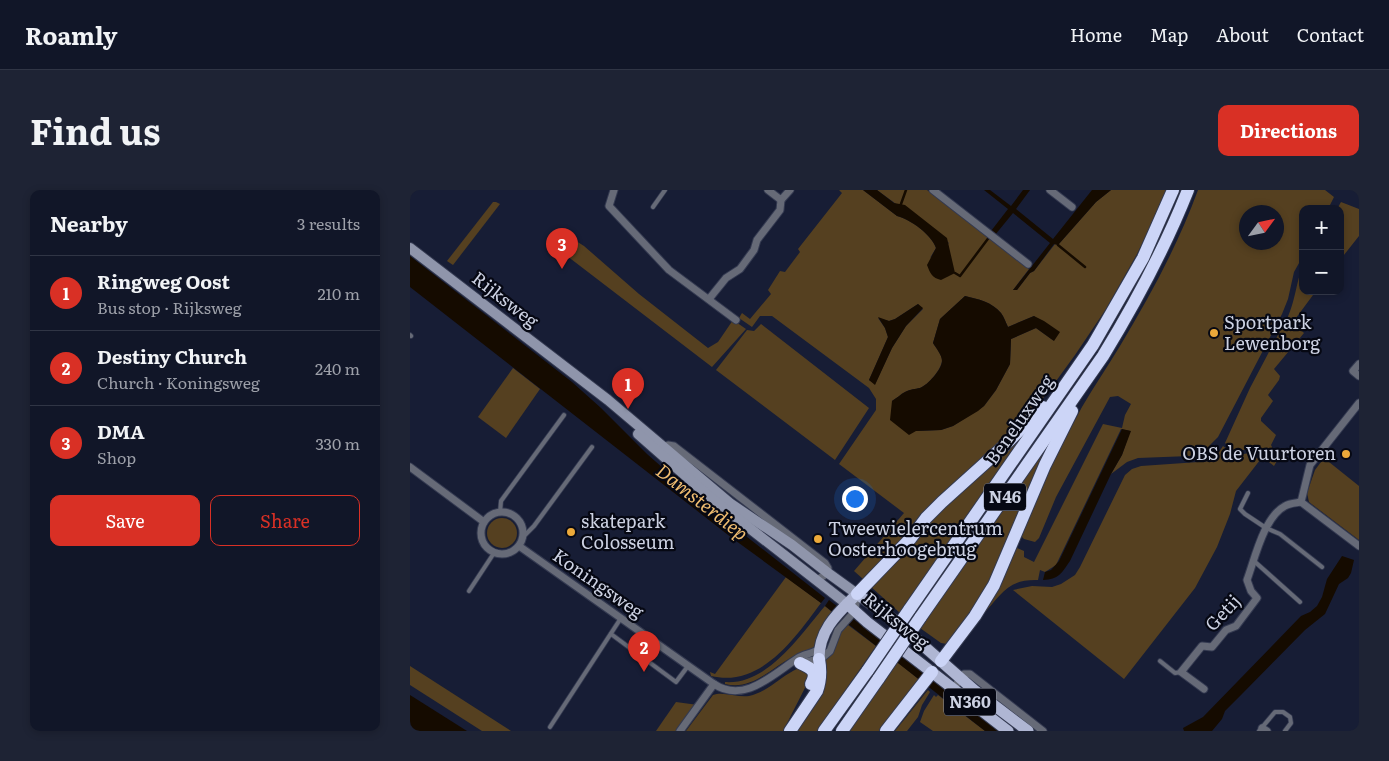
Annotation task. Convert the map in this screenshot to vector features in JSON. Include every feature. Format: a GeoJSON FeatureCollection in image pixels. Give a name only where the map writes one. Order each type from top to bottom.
{"type":"FeatureCollection","features":[{"type":"Feature","properties":{"kind":"highway","name":"Beneluxweg"},"geometry":{"type":"LineString","coordinates":[[824,731],[1093,345],[1143,258],[1173,190]]}},
{"type":"Feature","properties":{"kind":"highway","name":"Beneluxweg"},"geometry":{"type":"LineString","coordinates":[[842,731],[1090,376],[1129,314],[1169,235],[1188,190]]}},
{"type":"Feature","properties":{"kind":"highway","name":"N46"},"geometry":{"type":"LineString","coordinates":[[940,661],[975,616],[994,585],[1045,465],[1090,376]]}},
{"type":"Feature","properties":{"kind":"highway","name":"N46"},"geometry":{"type":"LineString","coordinates":[[857,594],[911,538],[926,518],[1003,448],[1068,382]]}},
{"type":"Feature","properties":{"kind":"highway"},"geometry":{"type":"LineString","coordinates":[[791,730],[817,691],[821,669],[819,654]]}},
{"type":"Feature","properties":{"kind":"highway"},"geometry":{"type":"LineString","coordinates":[[791,730],[797,710],[814,678],[814,673],[811,669],[794,664]]}},
{"type":"Feature","properties":{"kind":"highway","name":"N46"},"geometry":{"type":"LineString","coordinates":[[886,731],[928,678]]}},
{"type":"Feature","properties":{"kind":"main road","name":"Rijksweg"},"geometry":{"type":"LineString","coordinates":[[410,248],[579,379],[604,404],[662,451],[731,504],[792,545],[894,620],[960,678],[1028,731]]}},
{"type":"Feature","properties":{"kind":"main road","name":"Rijksweg"},"geometry":{"type":"LineString","coordinates":[[662,451],[711,498],[832,592],[846,613],[867,622],[928,678],[954,690],[1008,731]]}},
{"type":"Feature","properties":{"kind":"main road"},"geometry":{"type":"LineString","coordinates":[[819,654],[823,634],[846,613],[857,594]]}},
{"type":"Feature","properties":{"kind":"main road","name":"N46"},"geometry":{"type":"LineString","coordinates":[[928,678],[940,661]]}},
{"type":"Feature","properties":{"kind":"street"},"geometry":{"type":"LineString","coordinates":[[614,190],[609,206],[669,270],[736,320]]}},
{"type":"Feature","properties":{"kind":"street"},"geometry":{"type":"LineString","coordinates":[[768,190],[781,200]]}},
{"type":"Feature","properties":{"kind":"street"},"geometry":{"type":"LineString","coordinates":[[709,299],[726,278],[740,270],[754,250],[757,240],[780,210],[781,200],[790,190]]}},
{"type":"Feature","properties":{"kind":"street"},"geometry":{"type":"LineString","coordinates":[[933,190],[1028,264]]}},
{"type":"Feature","properties":{"kind":"street"},"geometry":{"type":"LineString","coordinates":[[1050,190],[1072,206]]}},
{"type":"Feature","properties":{"kind":"street"},"geometry":{"type":"LineString","coordinates":[[1359,364],[1353,371],[1359,376]]}},
{"type":"Feature","properties":{"kind":"street"},"geometry":{"type":"LineString","coordinates":[[1359,403],[1310,465],[1300,502],[1359,546]]}},
{"type":"Feature","properties":{"kind":"street"},"geometry":{"type":"LineString","coordinates":[[410,467],[484,522]]}},
{"type":"Feature","properties":{"kind":"street","name":"Getij"},"geometry":{"type":"LineString","coordinates":[[1181,672],[1202,646],[1212,647],[1226,630],[1236,626],[1257,598],[1251,591],[1247,580],[1266,528],[1276,513],[1286,505],[1300,502]]}},
{"type":"Feature","properties":{"kind":"street"},"geometry":{"type":"LineString","coordinates":[[500,513],[510,514],[518,520],[522,528],[523,538],[519,546],[508,554],[494,553],[487,548],[482,540],[484,522],[491,516],[500,513]]}},
{"type":"Feature","properties":{"kind":"street","name":"Koningsweg"},"geometry":{"type":"LineString","coordinates":[[519,546],[688,666],[725,690],[742,691],[794,664],[819,654]]}},
{"type":"Feature","properties":{"kind":"street"},"geometry":{"type":"LineString","coordinates":[[817,580],[828,573]]}},
{"type":"Feature","properties":{"kind":"street","name":"Koningsweg"},"geometry":{"type":"LineString","coordinates":[[794,664],[800,657],[819,654]]}},
{"type":"Feature","properties":{"kind":"street"},"geometry":{"type":"LineString","coordinates":[[1181,672],[1204,689]]}},
{"type":"Feature","properties":{"kind":"street","name":"Rijksweg"},"geometry":{"type":"LineString","coordinates":[[960,678],[964,674],[970,674],[1043,731]]}},
{"type":"Feature","properties":{"kind":"street"},"geometry":{"type":"LineString","coordinates":[[954,690],[960,678]]}},
{"type":"Feature","properties":{"kind":"street"},"geometry":{"type":"LineString","coordinates":[[680,731],[714,684]]}},
{"type":"Feature","properties":{"kind":"lane"},"geometry":{"type":"LineString","coordinates":[[653,206],[665,190]]}},
{"type":"Feature","properties":{"kind":"lane"},"geometry":{"type":"LineString","coordinates":[[500,513],[502,501],[564,415]]}},
{"type":"Feature","properties":{"kind":"lane"},"geometry":{"type":"LineString","coordinates":[[523,538],[534,526],[592,447]]}},
{"type":"Feature","properties":{"kind":"lane"},"geometry":{"type":"LineString","coordinates":[[1248,493],[1240,509],[1266,528],[1280,534],[1322,567]]}},
{"type":"Feature","properties":{"kind":"lane"},"geometry":{"type":"LineString","coordinates":[[469,591],[494,553]]}},
{"type":"Feature","properties":{"kind":"lane"},"geometry":{"type":"LineString","coordinates":[[1254,561],[1300,602]]}},
{"type":"Feature","properties":{"kind":"lane"},"geometry":{"type":"LineString","coordinates":[[550,727],[621,618]]}},
{"type":"Feature","properties":{"kind":"lane"},"geometry":{"type":"LineString","coordinates":[[611,634],[676,682],[688,666]]}},
{"type":"Feature","properties":{"kind":"lane"},"geometry":{"type":"LineString","coordinates":[[1160,661],[1175,673],[1181,672]]}},
{"type":"Feature","properties":{"kind":"lane"},"geometry":{"type":"LineString","coordinates":[[1262,730],[1275,712],[1283,712],[1290,717],[1291,723],[1285,731]]}},
{"type":"Feature","properties":{"kind":"shaded area"},"geometry":{"type":"Polygon","coordinates":[[[839,190],[863,190],[897,216],[908,220],[920,228],[934,243],[936,248],[930,258],[949,243],[877,190],[927,190],[1029,269],[1013,290],[1017,290],[1055,244],[1058,245],[1096,202],[1111,190],[1168,190],[1137,254],[1106,309],[1051,388],[1024,422],[863,579],[854,571],[904,513],[839,464],[876,410],[876,399],[869,388],[772,316],[760,316],[752,327],[739,318],[742,313],[750,319],[771,294],[768,290],[780,271],[785,272],[800,252],[798,249],[842,193],[839,190]],[[965,296],[940,319],[933,343],[942,358],[937,372],[920,388],[905,392],[892,401],[892,413],[916,431],[941,430],[953,426],[984,406],[996,390],[1010,364],[1011,339],[1036,328],[1054,341],[1034,316],[1008,327],[1001,313],[993,306],[965,296]],[[918,304],[895,319],[889,321],[878,318],[885,328],[888,337],[869,380],[875,384],[892,348],[906,326],[923,309],[918,304]]]}},
{"type":"Feature","properties":{"kind":"shaded area"},"geometry":{"type":"Polygon","coordinates":[[[1198,190],[1325,190],[1334,197],[1330,205],[1299,205],[1299,263],[1294,272],[1288,299],[1218,437],[1204,453],[1190,456],[1138,458],[1127,462],[1111,474],[1122,455],[1130,431],[1121,429],[1056,565],[1045,572],[1040,570],[1038,580],[1027,580],[1011,585],[982,615],[996,591],[1015,547],[1024,551],[1024,557],[1034,562],[1103,424],[1122,428],[1125,415],[1131,404],[1118,396],[1110,397],[1056,497],[1039,538],[1035,542],[1024,539],[1020,535],[1022,529],[1066,437],[1153,289],[1198,190]]]}},
{"type":"Feature","properties":{"kind":"shaded area"},"geometry":{"type":"Polygon","coordinates":[[[493,202],[500,204],[453,265],[447,261],[493,202]]]}},
{"type":"Feature","properties":{"kind":"shaded area"},"geometry":{"type":"Polygon","coordinates":[[[1341,202],[1359,209],[1359,236],[1344,255],[1344,205],[1339,205],[1341,202]]]}},
{"type":"Feature","properties":{"kind":"shaded area"},"geometry":{"type":"Polygon","coordinates":[[[573,239],[708,348],[718,342],[733,320],[746,329],[712,367],[554,246],[563,246],[573,239]]]}},
{"type":"Feature","properties":{"kind":"shaded area"},"geometry":{"type":"Polygon","coordinates":[[[1299,278],[1299,295],[1313,295],[1293,322],[1304,333],[1274,369],[1280,376],[1279,380],[1268,395],[1273,401],[1261,418],[1261,421],[1276,435],[1271,445],[1278,459],[1274,466],[1254,450],[1238,451],[1225,443],[1250,388],[1292,307],[1299,278]]]}},
{"type":"Feature","properties":{"kind":"shaded area"},"geometry":{"type":"Polygon","coordinates":[[[761,324],[869,408],[835,460],[716,370],[747,330],[754,331],[761,324]]]}},
{"type":"Feature","properties":{"kind":"shaded area"},"geometry":{"type":"Polygon","coordinates":[[[513,368],[540,389],[506,438],[478,417],[513,368]]]}},
{"type":"Feature","properties":{"kind":"shaded area"},"geometry":{"type":"Polygon","coordinates":[[[1029,427],[900,613],[870,586],[938,510],[1029,427]]]}},
{"type":"Feature","properties":{"kind":"shaded area"},"geometry":{"type":"Polygon","coordinates":[[[1054,436],[984,598],[947,644],[941,643],[920,628],[1054,436]]]}},
{"type":"Feature","properties":{"kind":"shaded area"},"geometry":{"type":"Polygon","coordinates":[[[1223,446],[1235,454],[1249,453],[1260,460],[1236,491],[1230,514],[1217,547],[1195,588],[1124,679],[1013,590],[1032,586],[1052,587],[1061,584],[1075,575],[1125,475],[1132,469],[1141,466],[1213,461],[1223,446]]]}},
{"type":"Feature","properties":{"kind":"shaded area"},"geometry":{"type":"Polygon","coordinates":[[[1324,458],[1359,486],[1359,540],[1309,502],[1307,493],[1315,470],[1324,458]]]}},
{"type":"Feature","properties":{"kind":"shaded area"},"geometry":{"type":"Polygon","coordinates":[[[502,518],[513,522],[517,533],[513,544],[502,548],[491,544],[487,533],[491,522],[502,518]]]}},
{"type":"Feature","properties":{"kind":"shaded area"},"geometry":{"type":"Polygon","coordinates":[[[786,577],[821,603],[811,617],[788,645],[761,667],[746,675],[729,678],[711,676],[710,672],[715,674],[786,577]]]}},
{"type":"Feature","properties":{"kind":"shaded area"},"geometry":{"type":"Polygon","coordinates":[[[825,606],[833,613],[821,638],[812,649],[794,656],[753,681],[735,685],[725,684],[725,682],[741,681],[769,667],[794,644],[825,606]]]}},
{"type":"Feature","properties":{"kind":"shaded area"},"geometry":{"type":"Polygon","coordinates":[[[848,625],[876,646],[817,731],[797,731],[820,698],[826,680],[825,660],[833,652],[840,633],[848,625]]]}},
{"type":"Feature","properties":{"kind":"shaded area"},"geometry":{"type":"Polygon","coordinates":[[[897,662],[921,681],[883,731],[849,731],[897,662]]]}},
{"type":"Feature","properties":{"kind":"shaded area"},"geometry":{"type":"Polygon","coordinates":[[[410,666],[511,731],[482,731],[410,685],[410,666]]]}},
{"type":"Feature","properties":{"kind":"shaded area"},"geometry":{"type":"Polygon","coordinates":[[[799,668],[808,672],[809,680],[783,731],[686,731],[713,695],[749,696],[756,694],[799,668]]]}},
{"type":"Feature","properties":{"kind":"shaded area"},"geometry":{"type":"Polygon","coordinates":[[[928,690],[930,692],[922,705],[918,717],[907,731],[895,731],[928,690]]]}},
{"type":"Feature","properties":{"kind":"shaded area"},"geometry":{"type":"Polygon","coordinates":[[[934,695],[936,697],[938,695],[985,731],[933,731],[920,722],[924,711],[934,695]]]}},
{"type":"Feature","properties":{"kind":"shaded area"},"geometry":{"type":"Polygon","coordinates":[[[676,702],[698,705],[678,731],[656,731],[676,702]]]}},
{"type":"Feature","properties":{"kind":"water"},"geometry":{"type":"Polygon","coordinates":[[[863,190],[877,190],[894,203],[905,205],[947,238],[955,273],[941,280],[933,276],[927,265],[936,248],[930,238],[914,224],[897,216],[863,190]]]}},
{"type":"Feature","properties":{"kind":"water"},"geometry":{"type":"Polygon","coordinates":[[[984,190],[990,190],[1011,206],[1023,190],[1030,190],[1016,209],[1053,239],[1092,190],[1111,190],[1096,202],[1058,245],[1054,244],[1034,271],[1030,273],[1017,290],[1013,290],[1050,243],[1013,213],[995,235],[991,231],[1008,209],[984,190]]]}},
{"type":"Feature","properties":{"kind":"water","name":"Damsterdiep"},"geometry":{"type":"Polygon","coordinates":[[[410,256],[572,382],[647,454],[695,496],[825,598],[821,603],[732,538],[410,287],[410,256]]]}},
{"type":"Feature","properties":{"kind":"water"},"geometry":{"type":"Polygon","coordinates":[[[965,296],[993,306],[1001,313],[1008,327],[1034,316],[1060,332],[1054,341],[1036,328],[1011,339],[1010,364],[996,390],[984,406],[953,426],[941,430],[916,431],[909,435],[890,420],[892,401],[905,392],[920,388],[937,372],[942,359],[933,343],[940,319],[965,296]]]}},
{"type":"Feature","properties":{"kind":"water"},"geometry":{"type":"Polygon","coordinates":[[[918,304],[923,308],[906,326],[892,348],[875,385],[869,380],[888,337],[878,317],[889,321],[918,304]]]}},
{"type":"Feature","properties":{"kind":"water"},"geometry":{"type":"Polygon","coordinates":[[[1122,429],[1131,431],[1122,455],[1111,474],[1070,561],[1059,575],[1043,580],[1045,572],[1051,570],[1059,561],[1122,429]]]}},
{"type":"Feature","properties":{"kind":"water"},"geometry":{"type":"Polygon","coordinates":[[[1342,556],[1354,560],[1351,573],[1348,578],[1339,584],[1325,614],[1305,630],[1225,711],[1222,719],[1212,731],[1184,731],[1183,728],[1203,717],[1301,616],[1317,606],[1322,597],[1327,579],[1342,556]]]}},
{"type":"Feature","properties":{"kind":"water"},"geometry":{"type":"Polygon","coordinates":[[[829,600],[998,731],[985,731],[825,606],[829,600]]]}},
{"type":"Feature","properties":{"kind":"water"},"geometry":{"type":"Polygon","coordinates":[[[410,695],[467,731],[410,731],[410,695]]]}},
{"type":"Feature","properties":{"kind":"waterway"},"geometry":{"type":"LineString","coordinates":[[901,204],[906,190]]}},
{"type":"Feature","properties":{"kind":"waterway"},"geometry":{"type":"LineString","coordinates":[[955,273],[960,276],[990,236]]}},
{"type":"Feature","properties":{"kind":"waterway"},"geometry":{"type":"LineString","coordinates":[[1058,245],[1085,267]]}},
{"type":"Feature","properties":{"kind":"place","name":"DMA"},"geometry":{"type":"Point","coordinates":[562,269]}},
{"type":"Feature","properties":{"kind":"place","name":"Sportpark Lewenborg"},"geometry":{"type":"Point","coordinates":[1214,333]}},
{"type":"Feature","properties":{"kind":"place","name":"Ringweg Oost"},"geometry":{"type":"Point","coordinates":[628,409]}},
{"type":"Feature","properties":{"kind":"place","name":"OBS de Vuurtoren"},"geometry":{"type":"Point","coordinates":[1346,454]}},
{"type":"Feature","properties":{"kind":"place","name":"skatepark Colosseum"},"geometry":{"type":"Point","coordinates":[571,532]}},
{"type":"Feature","properties":{"kind":"place","name":"Tweewielercentrum Oosterhoogebrug"},"geometry":{"type":"Point","coordinates":[818,539]}},
{"type":"Feature","properties":{"kind":"place","name":"Destiny Church"},"geometry":{"type":"Point","coordinates":[644,672]}}]}
